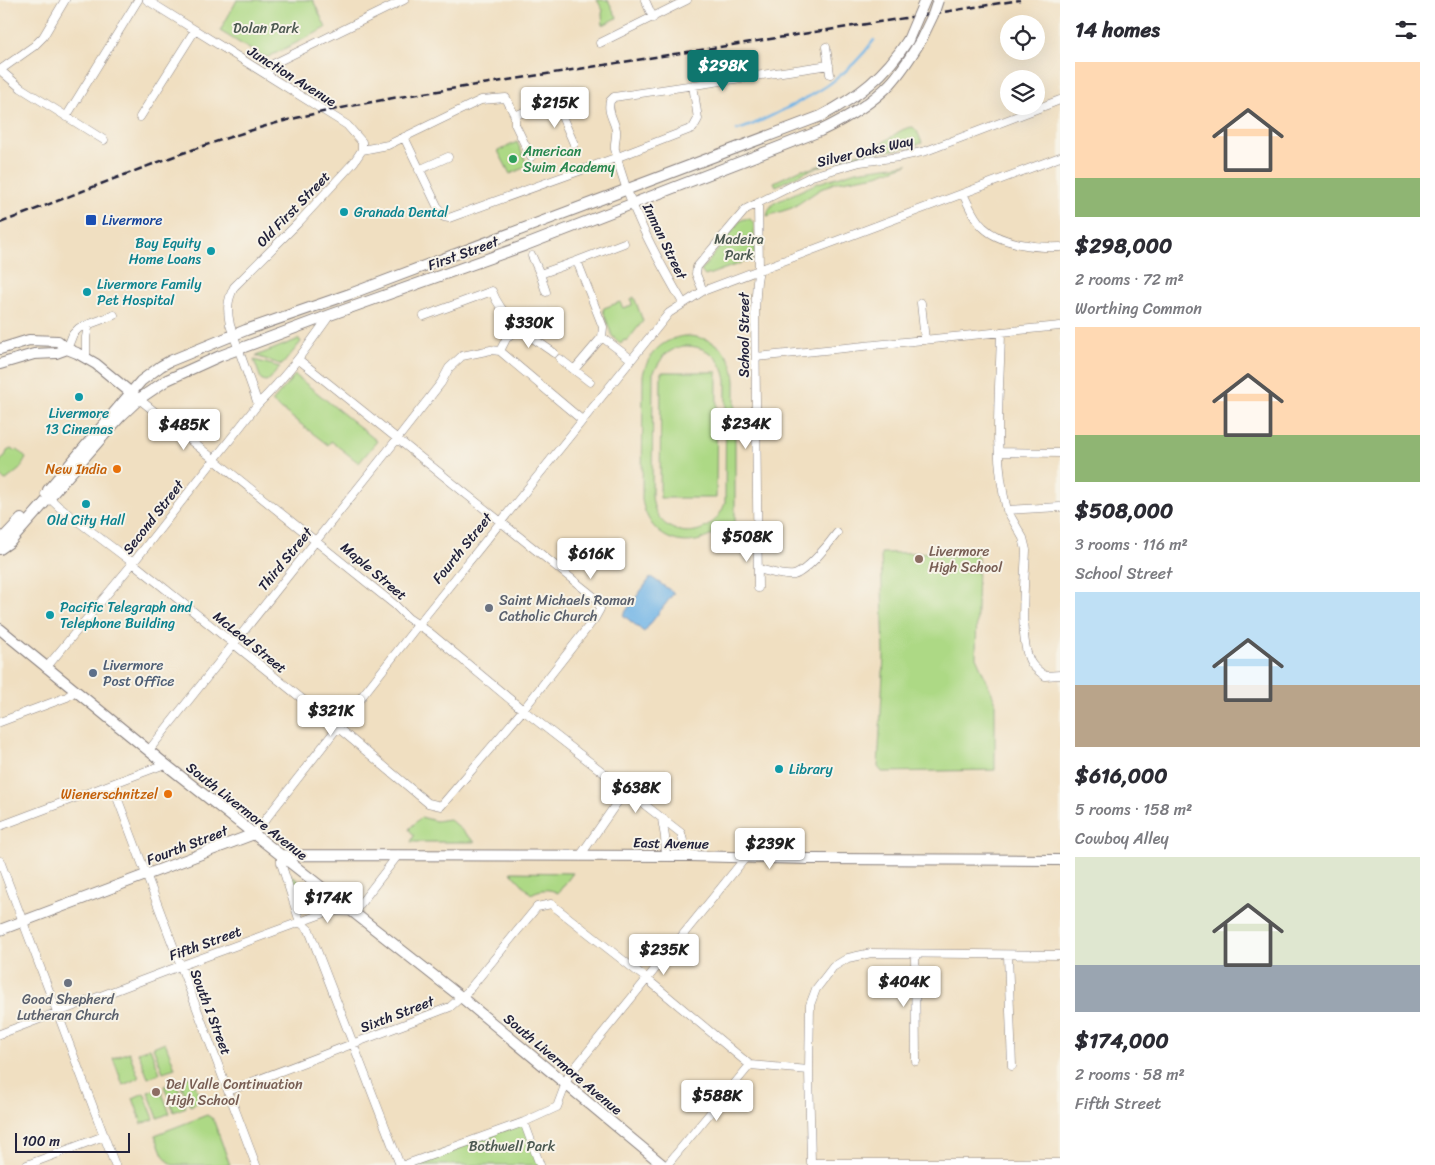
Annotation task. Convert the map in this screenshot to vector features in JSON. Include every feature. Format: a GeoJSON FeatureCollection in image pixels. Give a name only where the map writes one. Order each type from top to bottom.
{"type":"FeatureCollection","features":[{"type":"Feature","properties":{"kind":"main road","name":"First Street"},"geometry":{"type":"LineString","coordinates":[[0,548],[4,538],[47,496],[135,396],[141,381],[161,366],[233,335],[350,294],[821,116],[862,92],[882,74],[908,40],[925,0]]}},
{"type":"Feature","properties":{"kind":"main road","name":"First Street"},"geometry":{"type":"LineString","coordinates":[[135,396],[180,373],[238,349],[330,314],[526,245],[820,131],[848,117],[872,101],[890,84],[921,40],[938,0]]}},
{"type":"Feature","properties":{"kind":"main road","name":"Maple Street"},"geometry":{"type":"LineString","coordinates":[[0,349],[29,340],[58,341],[67,349],[86,358],[135,396]]}},
{"type":"Feature","properties":{"kind":"main road"},"geometry":{"type":"LineString","coordinates":[[0,364],[18,357],[34,354],[56,354],[67,349]]}},
{"type":"Feature","properties":{"kind":"main road","name":"South Livermore Avenue"},"geometry":{"type":"LineString","coordinates":[[0,630],[165,764],[461,997],[663,1165]]}},
{"type":"Feature","properties":{"kind":"main road","name":"Fourth Street"},"geometry":{"type":"LineString","coordinates":[[0,930],[254,834]]}},
{"type":"Feature","properties":{"kind":"main road","name":"East Avenue"},"geometry":{"type":"LineString","coordinates":[[281,855],[687,856],[1060,860]]}},
{"type":"Feature","properties":{"kind":"street"},"geometry":{"type":"LineString","coordinates":[[65,0],[43,37],[34,46],[0,70],[20,88],[104,140]]}},
{"type":"Feature","properties":{"kind":"street"},"geometry":{"type":"LineString","coordinates":[[66,117],[138,0]]}},
{"type":"Feature","properties":{"kind":"street","name":"Junction Avenue"},"geometry":{"type":"LineString","coordinates":[[147,0],[347,125],[362,142],[362,150]]}},
{"type":"Feature","properties":{"kind":"street"},"geometry":{"type":"LineString","coordinates":[[267,75],[273,64],[404,0]]}},
{"type":"Feature","properties":{"kind":"street"},"geometry":{"type":"LineString","coordinates":[[645,0],[653,18]]}},
{"type":"Feature","properties":{"kind":"street"},"geometry":{"type":"LineString","coordinates":[[600,43],[687,0]]}},
{"type":"Feature","properties":{"kind":"street"},"geometry":{"type":"LineString","coordinates":[[140,117],[195,30]]}},
{"type":"Feature","properties":{"kind":"street"},"geometry":{"type":"LineString","coordinates":[[826,47],[830,74]]}},
{"type":"Feature","properties":{"kind":"street"},"geometry":{"type":"LineString","coordinates":[[404,137],[441,214],[444,218],[449,218],[693,128],[698,119],[694,85],[829,65]]}},
{"type":"Feature","properties":{"kind":"street","name":"Inman Street"},"geometry":{"type":"LineString","coordinates":[[683,303],[658,260],[627,190],[615,143],[616,132],[609,109],[610,101],[614,96],[694,85]]}},
{"type":"Feature","properties":{"kind":"street"},"geometry":{"type":"LineString","coordinates":[[362,150],[388,145],[481,100],[506,98],[514,116],[514,124],[531,157]]}},
{"type":"Feature","properties":{"kind":"street","name":"Silver Oaks Way"},"geometry":{"type":"LineString","coordinates":[[703,291],[696,274],[697,267],[743,212],[758,203],[812,176],[860,162],[899,157],[926,150],[1060,100]]}},
{"type":"Feature","properties":{"kind":"street"},"geometry":{"type":"LineString","coordinates":[[514,116],[530,109],[576,102]]}},
{"type":"Feature","properties":{"kind":"street"},"geometry":{"type":"LineString","coordinates":[[557,105],[574,144]]}},
{"type":"Feature","properties":{"kind":"street","name":"Old First Street"},"geometry":{"type":"LineString","coordinates":[[258,404],[227,313],[227,305],[234,287],[298,223],[354,162],[362,150]]}},
{"type":"Feature","properties":{"kind":"street"},"geometry":{"type":"LineString","coordinates":[[420,170],[448,157]]}},
{"type":"Feature","properties":{"kind":"street","name":"Fourth Street"},"geometry":{"type":"LineString","coordinates":[[254,834],[418,625],[669,313],[703,291],[1060,157]]}},
{"type":"Feature","properties":{"kind":"street"},"geometry":{"type":"LineString","coordinates":[[963,194],[974,216],[982,227],[992,234],[1017,243],[1038,246],[1060,246]]}},
{"type":"Feature","properties":{"kind":"street","name":"School Street"},"geometry":{"type":"LineString","coordinates":[[758,203],[759,269],[755,308],[758,588]]}},
{"type":"Feature","properties":{"kind":"street"},"geometry":{"type":"LineString","coordinates":[[540,274],[624,243]]}},
{"type":"Feature","properties":{"kind":"street"},"geometry":{"type":"LineString","coordinates":[[532,256],[546,292]]}},
{"type":"Feature","properties":{"kind":"street"},"geometry":{"type":"LineString","coordinates":[[574,370],[602,336],[603,327],[578,261]]}},
{"type":"Feature","properties":{"kind":"street"},"geometry":{"type":"LineString","coordinates":[[424,316],[492,291],[496,302],[517,327],[554,353]]}},
{"type":"Feature","properties":{"kind":"street"},"geometry":{"type":"LineString","coordinates":[[921,303],[925,340]]}},
{"type":"Feature","properties":{"kind":"street","name":"Second Street"},"geometry":{"type":"LineString","coordinates":[[46,668],[133,563],[258,404],[298,359],[330,314]]}},
{"type":"Feature","properties":{"kind":"street"},"geometry":{"type":"LineString","coordinates":[[67,349],[73,334],[79,328],[114,315]]}},
{"type":"Feature","properties":{"kind":"street"},"geometry":{"type":"LineString","coordinates":[[86,358],[86,337],[89,324]]}},
{"type":"Feature","properties":{"kind":"street"},"geometry":{"type":"LineString","coordinates":[[756,357],[1060,326]]}},
{"type":"Feature","properties":{"kind":"street"},"geometry":{"type":"LineString","coordinates":[[517,327],[506,339],[500,351],[582,420]]}},
{"type":"Feature","properties":{"kind":"street"},"geometry":{"type":"LineString","coordinates":[[1001,332],[999,452],[1002,493],[1007,510],[1023,538],[1026,550],[1023,634],[1025,650],[1031,664],[1045,676],[1060,675]]}},
{"type":"Feature","properties":{"kind":"street"},"geometry":{"type":"LineString","coordinates":[[602,336],[631,360]]}},
{"type":"Feature","properties":{"kind":"street","name":"Third Street"},"geometry":{"type":"LineString","coordinates":[[149,750],[441,383],[449,368],[462,356],[491,350],[500,351]]}},
{"type":"Feature","properties":{"kind":"street"},"geometry":{"type":"LineString","coordinates":[[298,359],[598,600],[600,609],[523,710]]}},
{"type":"Feature","properties":{"kind":"street"},"geometry":{"type":"LineString","coordinates":[[560,359],[590,382]]}},
{"type":"Feature","properties":{"kind":"street","name":"Maple Street"},"geometry":{"type":"LineString","coordinates":[[135,396],[523,710],[681,833],[687,856]]}},
{"type":"Feature","properties":{"kind":"street"},"geometry":{"type":"LineString","coordinates":[[999,452],[1060,453]]}},
{"type":"Feature","properties":{"kind":"street","name":"McLeod Street"},"geometry":{"type":"LineString","coordinates":[[47,496],[133,563],[428,803],[441,806],[523,710]]}},
{"type":"Feature","properties":{"kind":"street"},"geometry":{"type":"LineString","coordinates":[[1007,510],[1060,507]]}},
{"type":"Feature","properties":{"kind":"street"},"geometry":{"type":"LineString","coordinates":[[758,569],[795,574],[811,562],[837,533]]}},
{"type":"Feature","properties":{"kind":"street"},"geometry":{"type":"LineString","coordinates":[[0,722],[67,697],[76,690]]}},
{"type":"Feature","properties":{"kind":"street"},"geometry":{"type":"LineString","coordinates":[[0,826],[165,764]]}},
{"type":"Feature","properties":{"kind":"street","name":"South I Street"},"geometry":{"type":"LineString","coordinates":[[112,784],[256,1165]]}},
{"type":"Feature","properties":{"kind":"street"},"geometry":{"type":"LineString","coordinates":[[580,856],[625,791]]}},
{"type":"Feature","properties":{"kind":"street"},"geometry":{"type":"LineString","coordinates":[[662,819],[666,856]]}},
{"type":"Feature","properties":{"kind":"street"},"geometry":{"type":"LineString","coordinates":[[281,855],[281,863],[300,922],[309,930],[400,1165]]}},
{"type":"Feature","properties":{"kind":"street"},"geometry":{"type":"LineString","coordinates":[[354,912],[398,855]]}},
{"type":"Feature","properties":{"kind":"street"},"geometry":{"type":"LineString","coordinates":[[404,1165],[524,1122],[557,1107],[569,1075],[746,857]]}},
{"type":"Feature","properties":{"kind":"street"},"geometry":{"type":"LineString","coordinates":[[0,862],[115,1165]]}},
{"type":"Feature","properties":{"kind":"street","name":"Sixth Street"},"geometry":{"type":"LineString","coordinates":[[228,1091],[450,1007],[461,997],[537,907],[551,904],[647,979]]}},
{"type":"Feature","properties":{"kind":"street","name":"Fifth Street"},"geometry":{"type":"LineString","coordinates":[[0,1034],[334,910],[354,912]]}},
{"type":"Feature","properties":{"kind":"street"},"geometry":{"type":"LineString","coordinates":[[1060,955],[871,954],[848,958],[833,967],[823,978],[816,989],[810,1005],[809,1070],[811,1163],[1060,1163]]}},
{"type":"Feature","properties":{"kind":"street"},"geometry":{"type":"LineString","coordinates":[[915,954],[916,1061]]}},
{"type":"Feature","properties":{"kind":"street"},"geometry":{"type":"LineString","coordinates":[[1008,955],[1012,1066]]}},
{"type":"Feature","properties":{"kind":"street"},"geometry":{"type":"LineString","coordinates":[[647,979],[750,1066],[809,1070]]}},
{"type":"Feature","properties":{"kind":"street"},"geometry":{"type":"LineString","coordinates":[[667,1165],[750,1066]]}},
{"type":"Feature","properties":{"kind":"street"},"geometry":{"type":"LineString","coordinates":[[524,1122],[540,1165]]}},
{"type":"Feature","properties":{"kind":"street"},"geometry":{"type":"LineString","coordinates":[[27,1165],[104,1136]]}},
{"type":"Feature","properties":{"kind":"green space","name":"Dolan Park"},"geometry":{"type":"Polygon","coordinates":[[[237,0],[313,0],[326,28],[268,57],[261,56],[220,31],[237,0]]]}},
{"type":"Feature","properties":{"kind":"green space"},"geometry":{"type":"Polygon","coordinates":[[[597,0],[608,0],[617,18],[603,25],[603,10],[597,0]]]}},
{"type":"Feature","properties":{"kind":"green space"},"geometry":{"type":"Polygon","coordinates":[[[913,127],[917,131],[922,143],[906,148],[846,158],[882,143],[900,131],[913,127]]]}},
{"type":"Feature","properties":{"kind":"green space","name":"American Swim Academy"},"geometry":{"type":"Polygon","coordinates":[[[517,142],[528,166],[510,174],[498,151],[517,142]]]}},
{"type":"Feature","properties":{"kind":"green space"},"geometry":{"type":"Polygon","coordinates":[[[830,163],[776,186],[774,182],[802,169],[809,169],[830,163]]]}},
{"type":"Feature","properties":{"kind":"green space"},"geometry":{"type":"Polygon","coordinates":[[[908,164],[877,175],[836,182],[819,190],[792,208],[767,216],[769,209],[774,203],[815,184],[856,171],[908,164]]]}},
{"type":"Feature","properties":{"kind":"green space","name":"Madeira Park"},"geometry":{"type":"Polygon","coordinates":[[[750,219],[754,223],[755,258],[705,276],[701,271],[740,221],[750,219]]]}},
{"type":"Feature","properties":{"kind":"green space"},"geometry":{"type":"Polygon","coordinates":[[[634,297],[643,321],[627,341],[624,340],[621,344],[612,336],[603,310],[620,302],[623,308],[632,305],[631,299],[634,297]]]}},
{"type":"Feature","properties":{"kind":"green space"},"geometry":{"type":"Polygon","coordinates":[[[684,336],[704,339],[720,347],[730,361],[735,381],[735,531],[725,531],[725,525],[713,534],[700,540],[687,542],[675,540],[664,535],[654,527],[647,515],[642,500],[643,375],[652,354],[663,344],[684,336]],[[691,346],[676,348],[664,355],[653,373],[652,495],[655,510],[662,521],[672,528],[684,532],[696,531],[708,526],[718,517],[725,503],[726,381],[721,366],[712,354],[691,346]]]}},
{"type":"Feature","properties":{"kind":"green space"},"geometry":{"type":"Polygon","coordinates":[[[299,339],[301,342],[282,365],[256,356],[299,339]]]}},
{"type":"Feature","properties":{"kind":"green space"},"geometry":{"type":"Polygon","coordinates":[[[254,360],[280,367],[269,380],[265,381],[261,379],[254,360]]]}},
{"type":"Feature","properties":{"kind":"green space"},"geometry":{"type":"Polygon","coordinates":[[[661,372],[717,372],[716,498],[660,498],[661,372]]]}},
{"type":"Feature","properties":{"kind":"green space"},"geometry":{"type":"Polygon","coordinates":[[[295,375],[377,441],[359,463],[331,441],[328,445],[272,402],[295,375]]]}},
{"type":"Feature","properties":{"kind":"green space"},"geometry":{"type":"Polygon","coordinates":[[[11,449],[14,451],[18,450],[26,458],[20,469],[5,481],[0,476],[0,461],[5,457],[7,451],[11,449]]]}},
{"type":"Feature","properties":{"kind":"green space"},"geometry":{"type":"Polygon","coordinates":[[[974,552],[978,557],[976,657],[995,700],[995,770],[882,772],[878,767],[884,655],[881,553],[974,552]]]}},
{"type":"Feature","properties":{"kind":"green space"},"geometry":{"type":"Polygon","coordinates":[[[421,817],[436,821],[449,819],[475,842],[411,842],[414,836],[409,829],[421,817]]]}},
{"type":"Feature","properties":{"kind":"green space"},"geometry":{"type":"Polygon","coordinates":[[[511,872],[573,873],[558,893],[544,890],[531,894],[511,872]]]}},
{"type":"Feature","properties":{"kind":"green space"},"geometry":{"type":"Polygon","coordinates":[[[291,875],[320,897],[319,902],[302,908],[289,876],[291,875]]]}},
{"type":"Feature","properties":{"kind":"green space"},"geometry":{"type":"Polygon","coordinates":[[[165,1042],[175,1068],[163,1072],[153,1047],[165,1042]]]}},
{"type":"Feature","properties":{"kind":"green space"},"geometry":{"type":"Polygon","coordinates":[[[150,1048],[160,1073],[148,1078],[138,1052],[150,1048]]]}},
{"type":"Feature","properties":{"kind":"green space"},"geometry":{"type":"Polygon","coordinates":[[[129,1052],[139,1078],[123,1085],[113,1058],[129,1052]]]}},
{"type":"Feature","properties":{"kind":"green space"},"geometry":{"type":"Polygon","coordinates":[[[192,1076],[201,1101],[190,1106],[179,1080],[192,1076]]]}},
{"type":"Feature","properties":{"kind":"green space"},"geometry":{"type":"Polygon","coordinates":[[[176,1082],[186,1107],[174,1112],[164,1086],[176,1082]]]}},
{"type":"Feature","properties":{"kind":"green space"},"geometry":{"type":"Polygon","coordinates":[[[160,1088],[170,1113],[158,1118],[148,1092],[160,1088]]]}},
{"type":"Feature","properties":{"kind":"green space"},"geometry":{"type":"Polygon","coordinates":[[[144,1093],[154,1119],[142,1124],[133,1098],[144,1093]]]}},
{"type":"Feature","properties":{"kind":"green space"},"geometry":{"type":"Polygon","coordinates":[[[207,1115],[213,1119],[230,1165],[172,1165],[163,1155],[155,1135],[207,1115]]]}},
{"type":"Feature","properties":{"kind":"green space","name":"Bothwell Park"},"geometry":{"type":"Polygon","coordinates":[[[524,1122],[540,1165],[404,1165],[524,1122]]]}},
{"type":"Feature","properties":{"kind":"water"},"geometry":{"type":"Polygon","coordinates":[[[651,577],[674,593],[644,632],[623,615],[651,577]]]}},
{"type":"Feature","properties":{"kind":"waterway"},"geometry":{"type":"LineString","coordinates":[[737,130],[764,120],[819,90],[843,74],[874,40]]}},
{"type":"Feature","properties":{"kind":"railway"},"geometry":{"type":"LineString","coordinates":[[0,223],[191,150],[273,124],[324,112],[393,98],[1020,0]]}},
{"type":"Feature","properties":{"kind":"place","name":"American Swim Academy"},"geometry":{"type":"Point","coordinates":[513,159]}},
{"type":"Feature","properties":{"kind":"place","name":"Granada Dental"},"geometry":{"type":"Point","coordinates":[344,212]}},
{"type":"Feature","properties":{"kind":"place","name":"Livermore"},"geometry":{"type":"Point","coordinates":[91,220]}},
{"type":"Feature","properties":{"kind":"place","name":"Bay Equity Home Loans"},"geometry":{"type":"Point","coordinates":[211,251]}},
{"type":"Feature","properties":{"kind":"place","name":"Livermore Family Pet Hospital"},"geometry":{"type":"Point","coordinates":[87,292]}},
{"type":"Feature","properties":{"kind":"place","name":"Livermore 13 Cinemas"},"geometry":{"type":"Point","coordinates":[79,397]}},
{"type":"Feature","properties":{"kind":"place","name":"New India"},"geometry":{"type":"Point","coordinates":[117,469]}},
{"type":"Feature","properties":{"kind":"place","name":"Old City Hall"},"geometry":{"type":"Point","coordinates":[86,504]}},
{"type":"Feature","properties":{"kind":"place","name":"Livermore High School"},"geometry":{"type":"Point","coordinates":[919,559]}},
{"type":"Feature","properties":{"kind":"place","name":"Saint Michaels Roman Catholic Church"},"geometry":{"type":"Point","coordinates":[489,608]}},
{"type":"Feature","properties":{"kind":"place","name":"Pacific Telegraph and Telephone Building"},"geometry":{"type":"Point","coordinates":[50,615]}},
{"type":"Feature","properties":{"kind":"place","name":"Livermore Post Office"},"geometry":{"type":"Point","coordinates":[93,673]}},
{"type":"Feature","properties":{"kind":"place","name":"Library"},"geometry":{"type":"Point","coordinates":[779,769]}},
{"type":"Feature","properties":{"kind":"place","name":"Wienerschnitzel"},"geometry":{"type":"Point","coordinates":[168,794]}},
{"type":"Feature","properties":{"kind":"place","name":"Good Shepherd Lutheran Church"},"geometry":{"type":"Point","coordinates":[68,983]}},
{"type":"Feature","properties":{"kind":"place","name":"Del Valle Continuation High School"},"geometry":{"type":"Point","coordinates":[156,1092]}}]}
